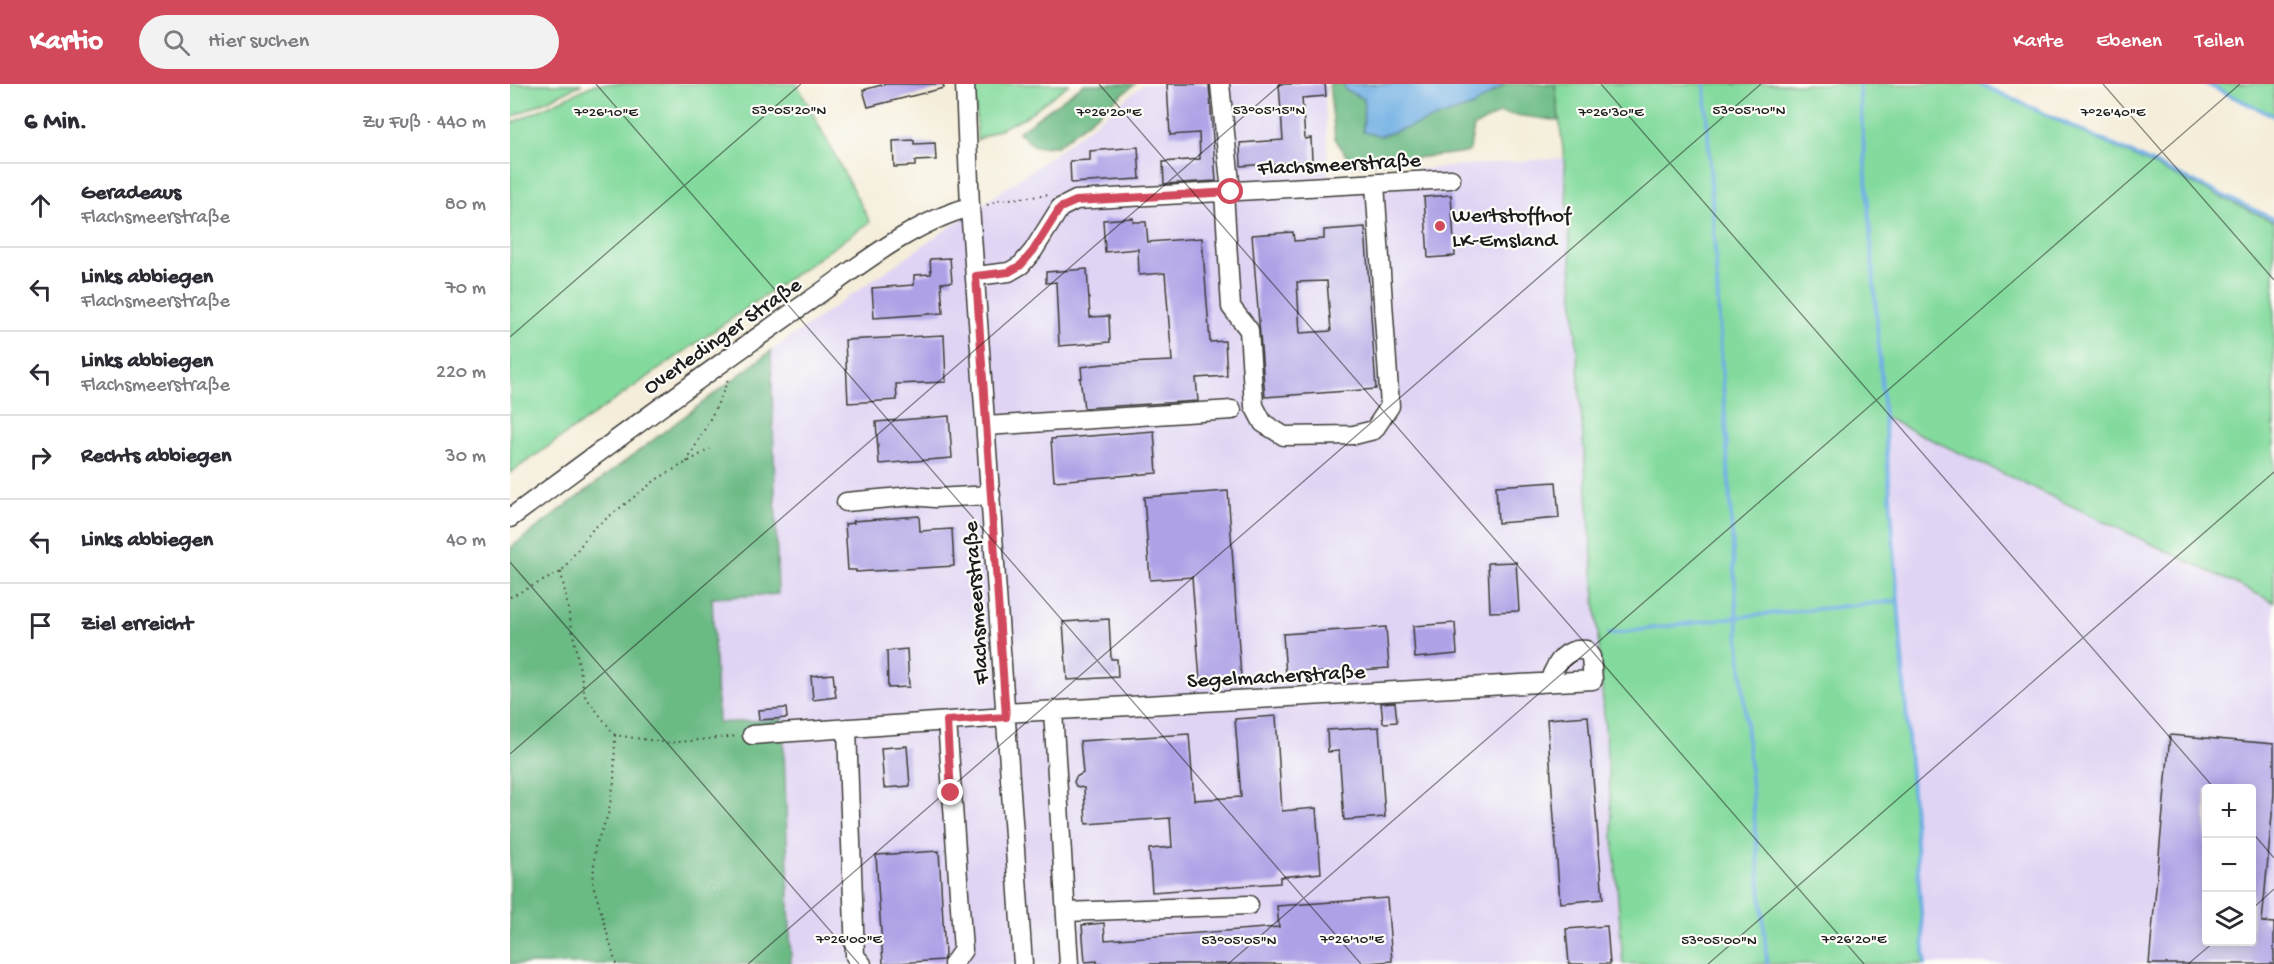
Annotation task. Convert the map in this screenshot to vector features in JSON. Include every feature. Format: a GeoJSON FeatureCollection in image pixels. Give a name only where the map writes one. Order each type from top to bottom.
{"type":"FeatureCollection","features":[{"type":"Feature","properties":{"kind":"street","name":"Flachsmeerstraße"},"geometry":{"type":"LineString","coordinates":[[965,84],[970,213],[1023,964]]}},
{"type":"Feature","properties":{"kind":"street"},"geometry":{"type":"LineString","coordinates":[[1220,84],[1231,307],[1250,330],[1254,406],[1258,417],[1263,423],[1284,436],[1354,435],[1374,430],[1390,406],[1375,184]]}},
{"type":"Feature","properties":{"kind":"street","name":"Flachsmeerstraße"},"geometry":{"type":"LineString","coordinates":[[976,276],[1009,272],[1021,265],[1033,251],[1060,208],[1076,201],[1451,179]]}},
{"type":"Feature","properties":{"kind":"street","name":"Overledinger Straße"},"geometry":{"type":"LineString","coordinates":[[510,518],[738,350],[882,251],[941,215],[970,213]]}},
{"type":"Feature","properties":{"kind":"street"},"geometry":{"type":"LineString","coordinates":[[986,426],[1232,410]]}},
{"type":"Feature","properties":{"kind":"street"},"geometry":{"type":"LineString","coordinates":[[846,502],[912,496],[934,498],[991,495]]}},
{"type":"Feature","properties":{"kind":"street","name":"Segelmacherstraße"},"geometry":{"type":"LineString","coordinates":[[752,735],[1053,711],[1549,682]]}},
{"type":"Feature","properties":{"kind":"street"},"geometry":{"type":"LineString","coordinates":[[1053,711],[1069,964]]}},
{"type":"Feature","properties":{"kind":"street"},"geometry":{"type":"LineString","coordinates":[[947,721],[963,950],[952,964]]}},
{"type":"Feature","properties":{"kind":"street"},"geometry":{"type":"LineString","coordinates":[[847,728],[855,956],[862,964]]}},
{"type":"Feature","properties":{"kind":"street"},"geometry":{"type":"LineString","coordinates":[[1066,912],[1249,905]]}},
{"type":"Feature","properties":{"kind":"path"},"geometry":{"type":"LineString","coordinates":[[970,213],[999,200],[1054,195]]}},
{"type":"Feature","properties":{"kind":"path"},"geometry":{"type":"LineString","coordinates":[[687,462],[722,398],[730,373]]}},
{"type":"Feature","properties":{"kind":"path"},"geometry":{"type":"LineString","coordinates":[[510,597],[561,572],[594,529],[657,479],[710,449]]}},
{"type":"Feature","properties":{"kind":"path"},"geometry":{"type":"LineString","coordinates":[[561,572],[585,696],[615,735],[614,782],[608,815],[595,847],[593,884],[616,964]]}},
{"type":"Feature","properties":{"kind":"path"},"geometry":{"type":"LineString","coordinates":[[615,735],[669,743],[752,735]]}},
{"type":"Feature","properties":{"kind":"shaded area"},"geometry":{"type":"Polygon","coordinates":[[[1144,84],[1324,84],[1329,176],[1564,158],[1583,439],[1624,964],[791,964],[783,719],[718,723],[712,598],[778,594],[771,351],[1059,151],[1144,84]]]}},
{"type":"Feature","properties":{"kind":"shaded area"},"geometry":{"type":"Polygon","coordinates":[[[1884,417],[2274,600],[2274,964],[1924,964],[1884,417]]]}},
{"type":"Feature","properties":{"kind":"green space"},"geometry":{"type":"Polygon","coordinates":[[[510,84],[582,84],[510,118],[510,84]]]}},
{"type":"Feature","properties":{"kind":"green space"},"geometry":{"type":"Polygon","coordinates":[[[595,84],[797,84],[870,222],[510,473],[510,124],[595,84]]]}},
{"type":"Feature","properties":{"kind":"green space"},"geometry":{"type":"Polygon","coordinates":[[[975,84],[1069,84],[1025,117],[977,140],[975,84]]]}},
{"type":"Feature","properties":{"kind":"green space"},"geometry":{"type":"Polygon","coordinates":[[[1084,84],[1135,84],[1057,146],[1035,147],[1018,132],[1084,84]]]}},
{"type":"Feature","properties":{"kind":"green space"},"geometry":{"type":"Polygon","coordinates":[[[1329,84],[1344,84],[1345,90],[1364,98],[1363,132],[1473,106],[1505,84],[1555,84],[1559,121],[1499,113],[1474,127],[1469,152],[1352,165],[1335,138],[1329,84]]]}},
{"type":"Feature","properties":{"kind":"green space"},"geometry":{"type":"Polygon","coordinates":[[[1555,84],[1979,84],[2274,222],[2274,602],[1884,417],[1924,964],[1623,964],[1564,158],[1555,84]]]}},
{"type":"Feature","properties":{"kind":"green space"},"geometry":{"type":"Polygon","coordinates":[[[2206,84],[2274,84],[2274,116],[2206,84]]]}},
{"type":"Feature","properties":{"kind":"green space"},"geometry":{"type":"Polygon","coordinates":[[[771,351],[778,594],[712,598],[718,723],[783,719],[791,964],[510,964],[510,548],[771,351]]]}},
{"type":"Feature","properties":{"kind":"water"},"geometry":{"type":"Polygon","coordinates":[[[1344,84],[1505,84],[1473,106],[1381,136],[1363,132],[1364,99],[1345,90],[1344,84]]]}},
{"type":"Feature","properties":{"kind":"building"},"geometry":{"type":"Polygon","coordinates":[[[885,84],[943,84],[944,88],[868,107],[863,90],[885,84]]]}},
{"type":"Feature","properties":{"kind":"building"},"geometry":{"type":"Polygon","coordinates":[[[1167,84],[1209,84],[1216,181],[1164,184],[1163,162],[1200,159],[1199,133],[1170,135],[1167,84]]]}},
{"type":"Feature","properties":{"kind":"building"},"geometry":{"type":"Polygon","coordinates":[[[1279,84],[1325,84],[1326,96],[1302,98],[1305,139],[1311,138],[1312,161],[1241,166],[1240,143],[1283,140],[1279,84]]]}},
{"type":"Feature","properties":{"kind":"building"},"geometry":{"type":"Polygon","coordinates":[[[914,140],[914,144],[935,143],[936,160],[915,161],[915,166],[894,167],[893,141],[914,140]]]}},
{"type":"Feature","properties":{"kind":"building"},"geometry":{"type":"Polygon","coordinates":[[[1138,147],[1140,179],[1071,183],[1070,161],[1090,160],[1090,151],[1138,147]]]}},
{"type":"Feature","properties":{"kind":"building","name":"Wertstoffhof LK-Emsland"},"geometry":{"type":"Polygon","coordinates":[[[1451,195],[1455,256],[1428,258],[1424,197],[1451,195]]]}},
{"type":"Feature","properties":{"kind":"building"},"geometry":{"type":"Polygon","coordinates":[[[1133,218],[1133,222],[1146,222],[1148,242],[1202,238],[1210,342],[1225,341],[1227,376],[1196,378],[1198,401],[1084,408],[1080,378],[1082,378],[1081,367],[1172,361],[1165,273],[1139,275],[1138,249],[1105,252],[1103,220],[1133,218]]]}},
{"type":"Feature","properties":{"kind":"building"},"geometry":{"type":"Polygon","coordinates":[[[1365,227],[1376,389],[1265,397],[1252,235],[1293,232],[1294,241],[1324,239],[1324,230],[1365,227]],[[1327,281],[1297,282],[1300,333],[1331,331],[1327,281]]]}},
{"type":"Feature","properties":{"kind":"building"},"geometry":{"type":"Polygon","coordinates":[[[950,258],[952,282],[941,283],[943,313],[874,318],[872,288],[914,285],[914,275],[931,274],[930,259],[950,258]]]}},
{"type":"Feature","properties":{"kind":"building"},"geometry":{"type":"Polygon","coordinates":[[[1087,269],[1090,317],[1109,316],[1110,342],[1059,346],[1056,282],[1046,283],[1046,272],[1087,269]]]}},
{"type":"Feature","properties":{"kind":"building"},"geometry":{"type":"Polygon","coordinates":[[[944,335],[946,382],[896,384],[897,400],[848,403],[845,340],[944,335]]]}},
{"type":"Feature","properties":{"kind":"building"},"geometry":{"type":"Polygon","coordinates":[[[949,416],[952,458],[879,464],[876,422],[949,416]]]}},
{"type":"Feature","properties":{"kind":"building"},"geometry":{"type":"Polygon","coordinates":[[[1154,431],[1157,473],[1054,481],[1051,439],[1154,431]]]}},
{"type":"Feature","properties":{"kind":"building"},"geometry":{"type":"Polygon","coordinates":[[[1556,482],[1559,518],[1498,523],[1496,486],[1556,482]]]}},
{"type":"Feature","properties":{"kind":"building"},"geometry":{"type":"Polygon","coordinates":[[[1228,491],[1241,677],[1200,680],[1192,577],[1150,580],[1144,497],[1228,491]]]}},
{"type":"Feature","properties":{"kind":"building"},"geometry":{"type":"Polygon","coordinates":[[[919,516],[920,531],[952,529],[954,566],[856,572],[856,570],[848,570],[845,524],[854,523],[853,521],[919,516]]]}},
{"type":"Feature","properties":{"kind":"building"},"geometry":{"type":"Polygon","coordinates":[[[1516,562],[1519,611],[1490,612],[1488,563],[1516,562]]]}},
{"type":"Feature","properties":{"kind":"building"},"geometry":{"type":"Polygon","coordinates":[[[1109,619],[1111,659],[1117,659],[1118,677],[1067,680],[1063,622],[1109,619]]]}},
{"type":"Feature","properties":{"kind":"building"},"geometry":{"type":"Polygon","coordinates":[[[1455,623],[1457,654],[1415,658],[1413,626],[1455,623]]]}},
{"type":"Feature","properties":{"kind":"building"},"geometry":{"type":"Polygon","coordinates":[[[1386,627],[1389,668],[1286,675],[1283,634],[1386,627]]]}},
{"type":"Feature","properties":{"kind":"building"},"geometry":{"type":"Polygon","coordinates":[[[907,649],[909,687],[888,688],[887,651],[907,649]]]}},
{"type":"Feature","properties":{"kind":"building"},"geometry":{"type":"Polygon","coordinates":[[[833,674],[836,697],[813,700],[811,676],[833,674]]]}},
{"type":"Feature","properties":{"kind":"building"},"geometry":{"type":"Polygon","coordinates":[[[1395,702],[1397,722],[1383,723],[1381,703],[1395,702]]]}},
{"type":"Feature","properties":{"kind":"building"},"geometry":{"type":"Polygon","coordinates":[[[786,708],[787,718],[759,720],[758,710],[786,708]]]}},
{"type":"Feature","properties":{"kind":"building"},"geometry":{"type":"Polygon","coordinates":[[[1276,716],[1282,811],[1316,808],[1321,873],[1280,877],[1280,883],[1152,892],[1149,849],[1172,847],[1170,818],[1086,824],[1084,788],[1076,786],[1074,782],[1076,777],[1083,773],[1080,741],[1189,734],[1194,800],[1241,797],[1235,719],[1276,716]]]}},
{"type":"Feature","properties":{"kind":"building"},"geometry":{"type":"Polygon","coordinates":[[[1588,716],[1603,899],[1560,903],[1547,719],[1588,716]]]}},
{"type":"Feature","properties":{"kind":"building"},"geometry":{"type":"Polygon","coordinates":[[[1379,727],[1385,817],[1344,820],[1339,751],[1328,752],[1327,730],[1379,727]]]}},
{"type":"Feature","properties":{"kind":"building"},"geometry":{"type":"Polygon","coordinates":[[[2170,735],[2274,744],[2274,794],[2262,922],[2274,923],[2274,964],[2149,964],[2170,735]]]}},
{"type":"Feature","properties":{"kind":"building"},"geometry":{"type":"Polygon","coordinates":[[[907,746],[910,786],[884,788],[881,748],[907,746]]]}},
{"type":"Feature","properties":{"kind":"building"},"geometry":{"type":"Polygon","coordinates":[[[939,851],[945,955],[943,960],[883,964],[876,855],[939,851]]]}},
{"type":"Feature","properties":{"kind":"building"},"geometry":{"type":"Polygon","coordinates":[[[1387,898],[1392,961],[1357,964],[1097,964],[1097,961],[1085,962],[1082,925],[1104,923],[1105,940],[1279,927],[1277,906],[1387,898]]]}},
{"type":"Feature","properties":{"kind":"building"},"geometry":{"type":"Polygon","coordinates":[[[1607,926],[1610,964],[1569,964],[1566,929],[1607,926]]]}},
{"type":"Feature","properties":{"kind":"waterway"},"geometry":{"type":"LineString","coordinates":[[1705,84],[1737,617],[1767,964]]}},
{"type":"Feature","properties":{"kind":"waterway"},"geometry":{"type":"LineString","coordinates":[[1859,84],[1898,601]]}},
{"type":"Feature","properties":{"kind":"waterway"},"geometry":{"type":"LineString","coordinates":[[1980,84],[2274,219]]}},
{"type":"Feature","properties":{"kind":"waterway"},"geometry":{"type":"LineString","coordinates":[[2206,84],[2274,116]]}},
{"type":"Feature","properties":{"kind":"waterway"},"geometry":{"type":"LineString","coordinates":[[1609,634],[1737,617],[1898,601],[1925,964]]}},
{"type":"Feature","properties":{"kind":"place","name":"Wertstoffhof LK-Emsland"},"geometry":{"type":"Point","coordinates":[1440,226]}},
{"type":"Feature","properties":{"kind":"route"},"geometry":{"type":"LineString","coordinates":[[951,793],[947,721],[1006,717],[976,276],[1009,272],[1021,265],[1033,251],[1060,208],[1076,201],[1231,192]]}}]}
